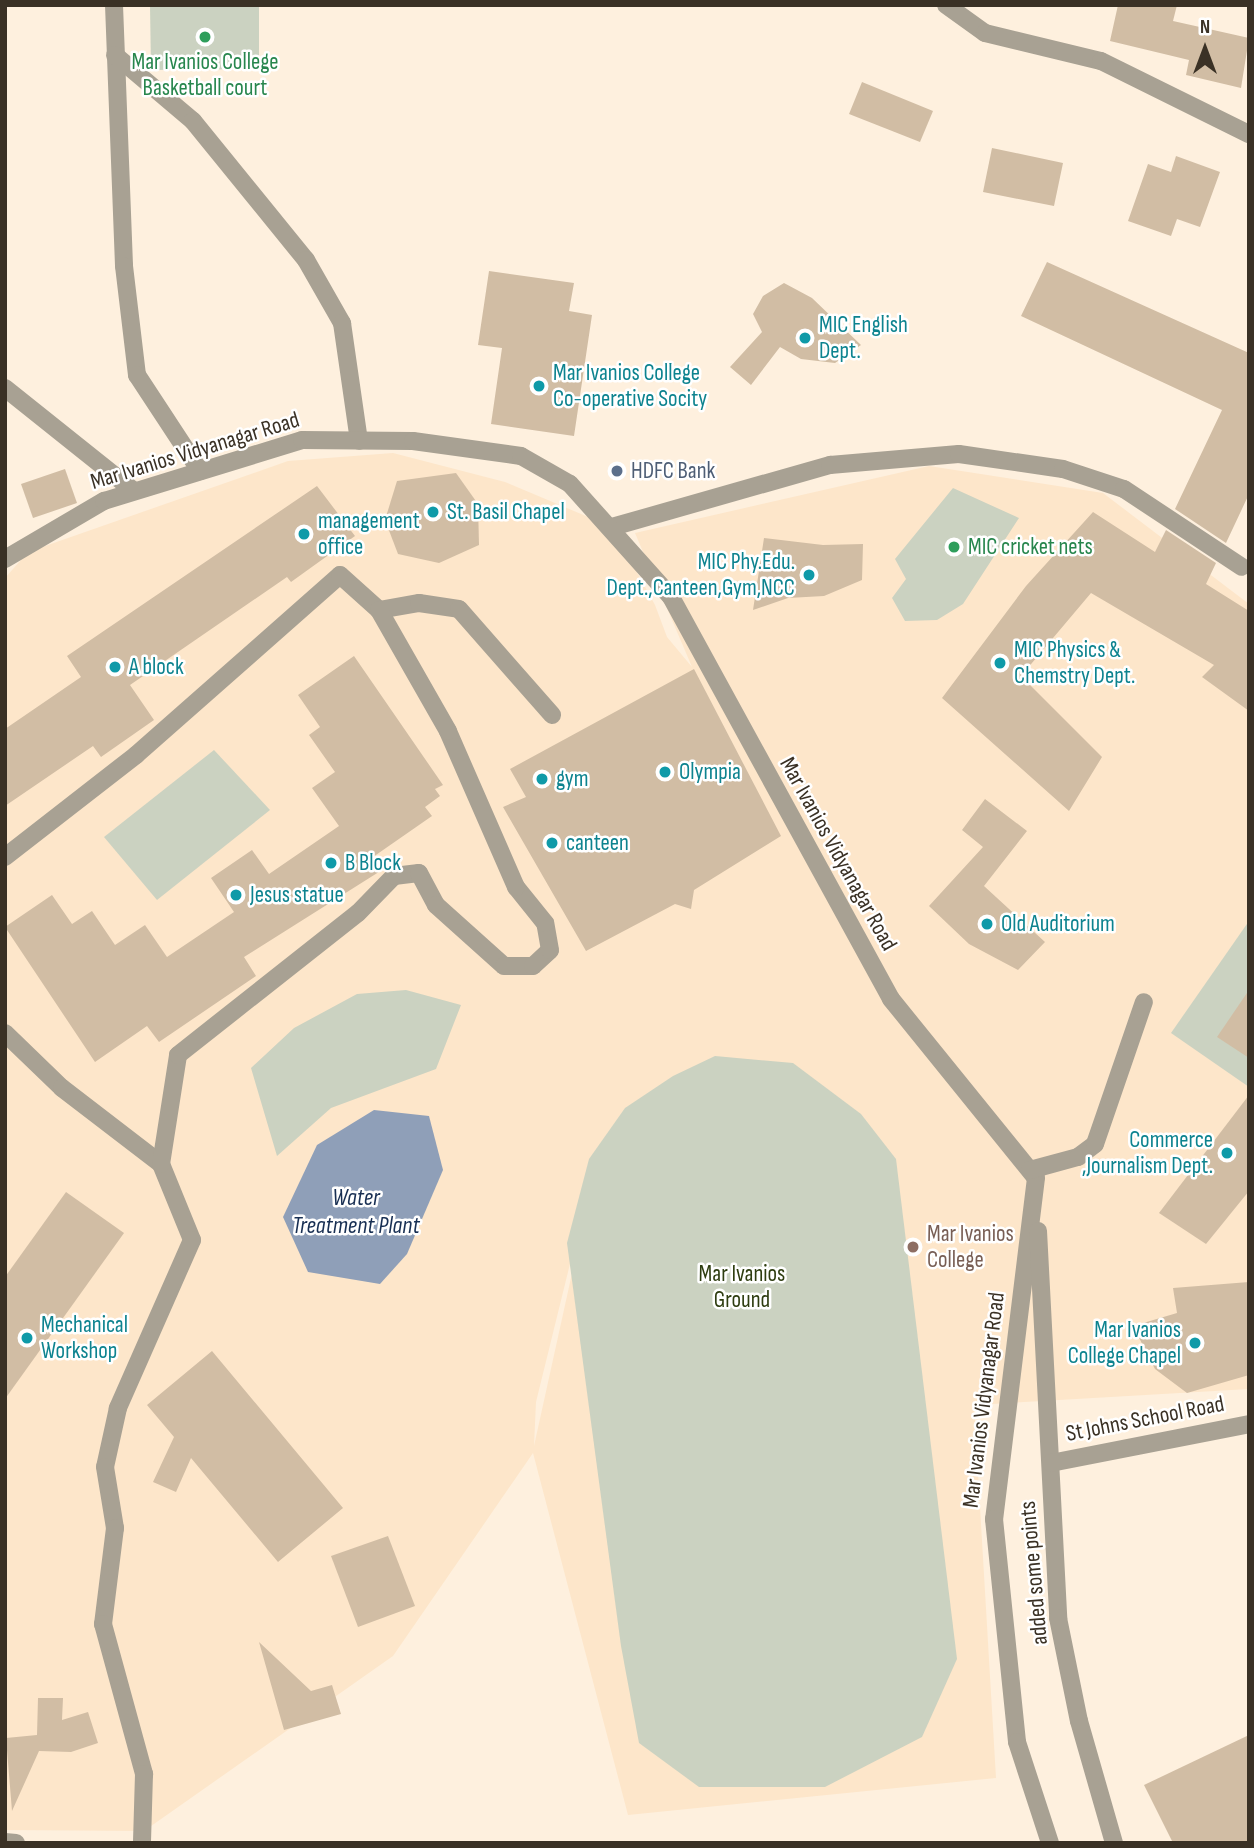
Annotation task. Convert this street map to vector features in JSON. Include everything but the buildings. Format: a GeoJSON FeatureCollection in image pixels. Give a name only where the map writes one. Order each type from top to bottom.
{"type":"FeatureCollection","features":[{"type":"Feature","properties":{"kind":"street"},"geometry":{"type":"LineString","coordinates":[[114,5],[124,266],[137,375],[200,471]]}},
{"type":"Feature","properties":{"kind":"street"},"geometry":{"type":"LineString","coordinates":[[946,5],[985,33],[1101,61],[1249,134]]}},
{"type":"Feature","properties":{"kind":"street"},"geometry":{"type":"LineString","coordinates":[[115,55],[193,121],[306,260],[342,323],[359,441]]}},
{"type":"Feature","properties":{"kind":"street"},"geometry":{"type":"LineString","coordinates":[[5,388],[134,491]]}},
{"type":"Feature","properties":{"kind":"street","name":"Mar Ivanios Vidyanagar Road"},"geometry":{"type":"LineString","coordinates":[[5,559],[104,500],[302,440],[413,441],[521,456],[570,484],[612,527],[671,597],[891,999],[1033,1174],[994,1519],[1017,1742],[1050,1843]]}},
{"type":"Feature","properties":{"kind":"street"},"geometry":{"type":"LineString","coordinates":[[612,527],[830,465],[959,454],[1063,469],[1124,489],[1242,568]]}},
{"type":"Feature","properties":{"kind":"street"},"geometry":{"type":"LineString","coordinates":[[5,857],[136,755],[340,575],[379,610],[448,731],[516,887],[545,922],[550,950],[533,966],[504,966],[436,905],[419,873],[394,876],[358,913],[242,1000],[178,1055],[162,1164],[192,1240],[118,1408],[105,1467],[115,1528],[103,1624],[144,1774],[142,1843]]}},
{"type":"Feature","properties":{"kind":"street"},"geometry":{"type":"LineString","coordinates":[[379,610],[419,603],[459,609],[552,715]]}},
{"type":"Feature","properties":{"kind":"street"},"geometry":{"type":"LineString","coordinates":[[1033,1174],[1078,1157],[1095,1144],[1144,1002]]}},
{"type":"Feature","properties":{"kind":"street"},"geometry":{"type":"LineString","coordinates":[[5,1033],[62,1088],[162,1164]]}},
{"type":"Feature","properties":{"kind":"street","name":"added some points"},"geometry":{"type":"LineString","coordinates":[[1033,1174],[1058,1618],[1079,1721],[1114,1843]]}},
{"type":"Feature","properties":{"kind":"street","name":"St Johns School Road"},"geometry":{"type":"LineString","coordinates":[[1051,1463],[1249,1424]]}},
{"type":"Feature","properties":{"kind":"street"},"geometry":{"type":"LineString","coordinates":[[5,1842],[16,1843]]}},
{"type":"Feature","properties":{"kind":"shaded area"},"geometry":{"type":"Polygon","coordinates":[[[393,453],[505,482],[612,527],[655,605],[667,637],[692,667],[635,533],[929,466],[1103,493],[1249,604],[1249,1389],[974,1405],[996,1778],[628,1815],[533,1453],[393,1656],[144,1831],[5,1830],[5,578],[28,552],[288,461],[393,453]],[[600,1146],[536,1402],[534,1446],[600,1146]]]}},
{"type":"Feature","properties":{"kind":"green space","name":"Mar Ivanios College Basketball court"},"geometry":{"type":"Polygon","coordinates":[[[150,5],[259,5],[259,69],[151,70],[150,5]]]}},
{"type":"Feature","properties":{"kind":"green space","name":"MIC cricket nets"},"geometry":{"type":"Polygon","coordinates":[[[953,488],[1019,518],[963,604],[937,620],[905,621],[892,598],[906,579],[895,559],[953,488]]]}},
{"type":"Feature","properties":{"kind":"green space"},"geometry":{"type":"Polygon","coordinates":[[[214,750],[270,810],[157,900],[104,837],[214,750]]]}},
{"type":"Feature","properties":{"kind":"green space"},"geometry":{"type":"Polygon","coordinates":[[[1249,921],[1249,1087],[1171,1033],[1249,921]]]}},
{"type":"Feature","properties":{"kind":"green space"},"geometry":{"type":"Polygon","coordinates":[[[406,990],[461,1005],[436,1069],[331,1108],[277,1156],[251,1068],[294,1028],[357,994],[406,990]]]}},
{"type":"Feature","properties":{"kind":"green space","name":"Mar Ivanios Ground"},"geometry":{"type":"Polygon","coordinates":[[[715,1056],[793,1063],[861,1114],[896,1159],[957,1659],[922,1737],[825,1787],[699,1787],[639,1743],[621,1646],[567,1243],[589,1159],[625,1108],[673,1076],[715,1056]]]}},
{"type":"Feature","properties":{"kind":"water","name":"Water Treatment Plant"},"geometry":{"type":"Polygon","coordinates":[[[374,1110],[429,1116],[443,1170],[407,1254],[380,1284],[308,1272],[283,1217],[317,1145],[374,1110]]]}},
{"type":"Feature","properties":{"kind":"place","name":"Mar Ivanios College Basketball court"},"geometry":{"type":"Point","coordinates":[205,37]}},
{"type":"Feature","properties":{"kind":"place","name":"MIC English Dept."},"geometry":{"type":"Point","coordinates":[805,338]}},
{"type":"Feature","properties":{"kind":"place","name":"Mar Ivanios College Co-operative Socity"},"geometry":{"type":"Point","coordinates":[539,386]}},
{"type":"Feature","properties":{"kind":"place","name":"HDFC Bank"},"geometry":{"type":"Point","coordinates":[617,471]}},
{"type":"Feature","properties":{"kind":"place","name":"St. Basil Chapel"},"geometry":{"type":"Point","coordinates":[433,512]}},
{"type":"Feature","properties":{"kind":"place","name":"management office"},"geometry":{"type":"Point","coordinates":[304,534]}},
{"type":"Feature","properties":{"kind":"place","name":"MIC cricket nets"},"geometry":{"type":"Point","coordinates":[954,547]}},
{"type":"Feature","properties":{"kind":"place","name":"MIC Phy.Edu. Dept.,Canteen,Gym,NCC"},"geometry":{"type":"Point","coordinates":[809,575]}},
{"type":"Feature","properties":{"kind":"place","name":"MIC Physics & Chemstry Dept."},"geometry":{"type":"Point","coordinates":[1000,663]}},
{"type":"Feature","properties":{"kind":"place","name":"A block"},"geometry":{"type":"Point","coordinates":[115,667]}},
{"type":"Feature","properties":{"kind":"place","name":"Olympia"},"geometry":{"type":"Point","coordinates":[665,772]}},
{"type":"Feature","properties":{"kind":"place","name":"gym"},"geometry":{"type":"Point","coordinates":[542,779]}},
{"type":"Feature","properties":{"kind":"place","name":"canteen"},"geometry":{"type":"Point","coordinates":[552,843]}},
{"type":"Feature","properties":{"kind":"place","name":"B Block"},"geometry":{"type":"Point","coordinates":[331,863]}},
{"type":"Feature","properties":{"kind":"place","name":"Jesus statue"},"geometry":{"type":"Point","coordinates":[236,895]}},
{"type":"Feature","properties":{"kind":"place","name":"Old Auditorium"},"geometry":{"type":"Point","coordinates":[987,924]}},
{"type":"Feature","properties":{"kind":"place","name":"Commerce ,Journalism Dept."},"geometry":{"type":"Point","coordinates":[1227,1153]}},
{"type":"Feature","properties":{"kind":"place","name":"Mar Ivanios College"},"geometry":{"type":"Point","coordinates":[913,1247]}},
{"type":"Feature","properties":{"kind":"place","name":"Mechanical Workshop"},"geometry":{"type":"Point","coordinates":[27,1338]}},
{"type":"Feature","properties":{"kind":"place","name":"Mar Ivanios College Chapel"},"geometry":{"type":"Point","coordinates":[1195,1343]}}]}
